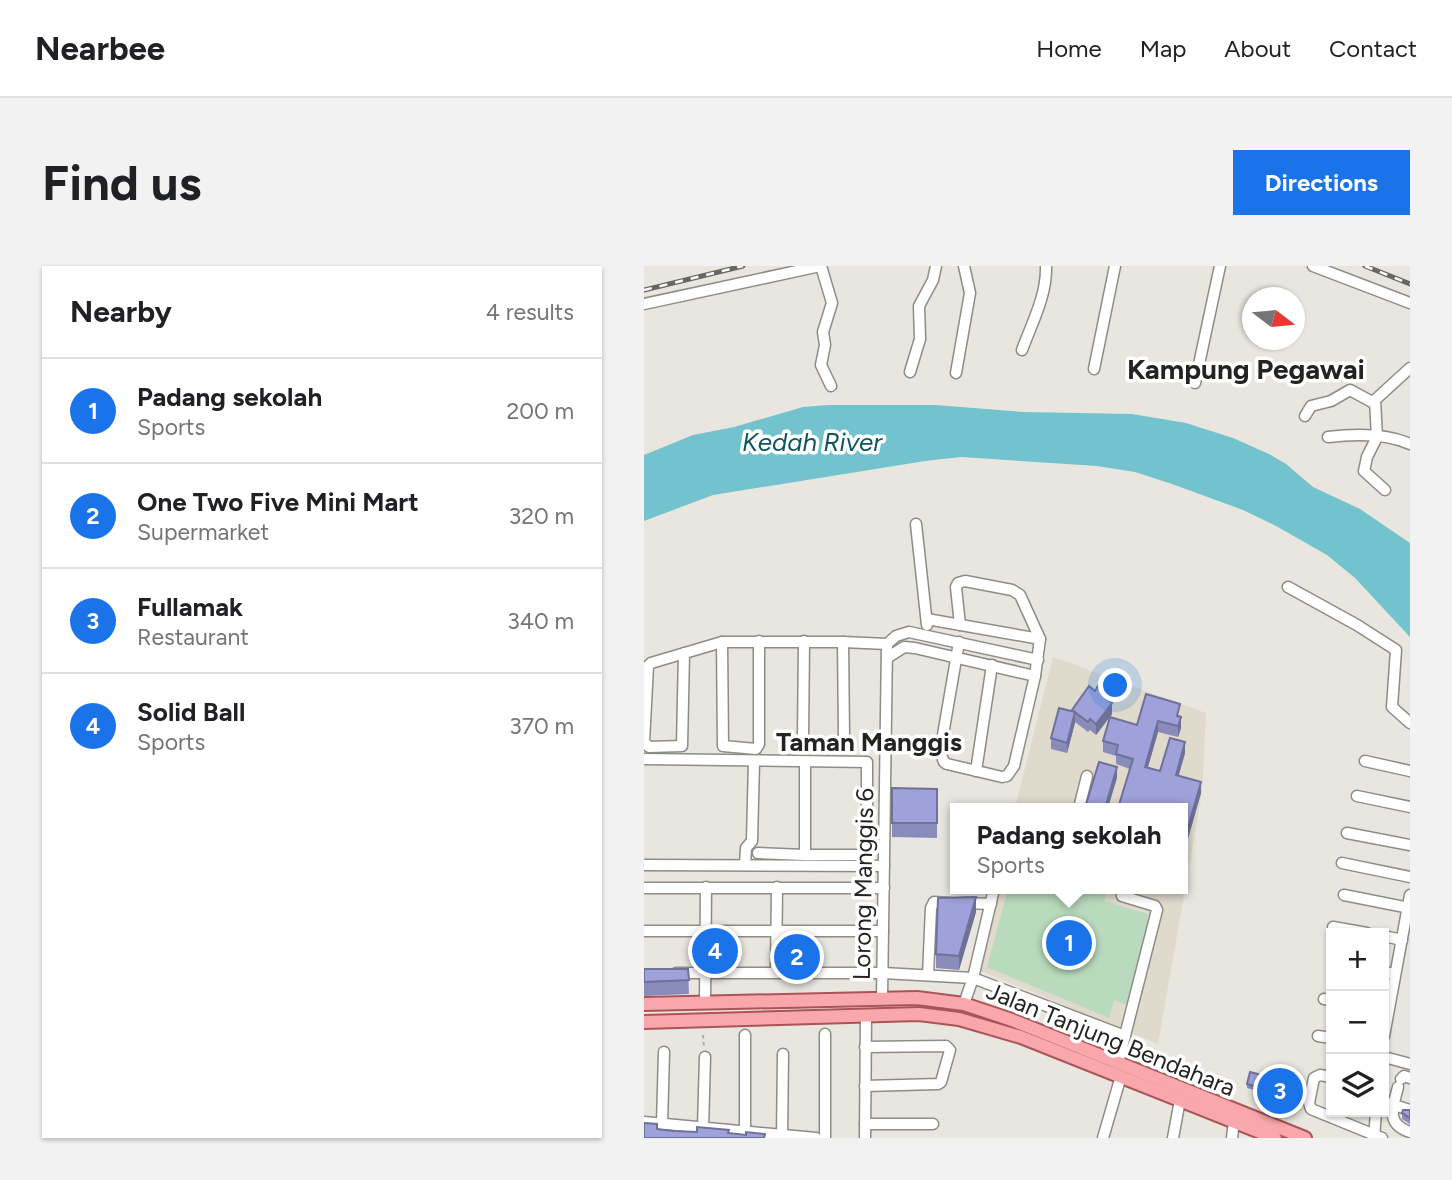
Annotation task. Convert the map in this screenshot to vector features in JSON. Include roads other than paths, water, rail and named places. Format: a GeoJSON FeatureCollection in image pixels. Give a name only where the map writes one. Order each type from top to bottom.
{"type":"FeatureCollection","features":[{"type":"Feature","properties":{"kind":"main road","name":"Jalan Tanjung Bendahara"},"geometry":{"type":"LineString","coordinates":[[644,1004],[917,998],[964,1004],[1012,1020],[1180,1100],[1275,1138]]}},
{"type":"Feature","properties":{"kind":"main road","name":"Jalan Tanjung Bendahara"},"geometry":{"type":"LineString","coordinates":[[644,1022],[919,1014],[959,1019],[1120,1070],[1305,1138]]}},
{"type":"Feature","properties":{"kind":"street"},"geometry":{"type":"LineString","coordinates":[[644,304],[820,266],[832,303],[823,332],[825,345],[821,365],[831,386]]}},
{"type":"Feature","properties":{"kind":"street"},"geometry":{"type":"LineString","coordinates":[[909,372],[920,339],[918,312],[933,280],[936,266]]}},
{"type":"Feature","properties":{"kind":"street"},"geometry":{"type":"LineString","coordinates":[[956,373],[970,293],[964,266]]}},
{"type":"Feature","properties":{"kind":"street"},"geometry":{"type":"LineString","coordinates":[[1022,349],[1046,281],[1046,266]]}},
{"type":"Feature","properties":{"kind":"street"},"geometry":{"type":"LineString","coordinates":[[1094,369],[1115,266]]}},
{"type":"Feature","properties":{"kind":"street"},"geometry":{"type":"LineString","coordinates":[[1195,383],[1220,266]]}},
{"type":"Feature","properties":{"kind":"street"},"geometry":{"type":"LineString","coordinates":[[1313,266],[1410,303]]}},
{"type":"Feature","properties":{"kind":"street"},"geometry":{"type":"LineString","coordinates":[[1385,490],[1364,471],[1367,457],[1377,437],[1374,403],[1379,395],[1410,368]]}},
{"type":"Feature","properties":{"kind":"street"},"geometry":{"type":"LineString","coordinates":[[1305,416],[1311,406],[1331,401],[1350,390],[1374,403]]}},
{"type":"Feature","properties":{"kind":"street"},"geometry":{"type":"LineString","coordinates":[[1328,437],[1377,437],[1410,444]]}},
{"type":"Feature","properties":{"kind":"street"},"geometry":{"type":"LineString","coordinates":[[916,524],[928,636]]}},
{"type":"Feature","properties":{"kind":"street"},"geometry":{"type":"LineString","coordinates":[[959,642],[940,752],[947,764],[1002,777],[1011,772],[1035,676],[1040,639],[1020,595],[1012,590],[965,581],[958,583],[956,587],[960,625]]}},
{"type":"Feature","properties":{"kind":"street"},"geometry":{"type":"LineString","coordinates":[[1289,587],[1396,650],[1392,707],[1410,723]]}},
{"type":"Feature","properties":{"kind":"street"},"geometry":{"type":"LineString","coordinates":[[927,620],[1040,639]]}},
{"type":"Feature","properties":{"kind":"street"},"geometry":{"type":"LineString","coordinates":[[684,653],[682,746],[649,747],[644,742],[648,666],[684,653],[722,642],[887,644],[896,636],[905,633],[1038,660]]}},
{"type":"Feature","properties":{"kind":"street"},"geometry":{"type":"LineString","coordinates":[[722,642],[723,746],[756,749],[759,744],[760,641]]}},
{"type":"Feature","properties":{"kind":"street"},"geometry":{"type":"LineString","coordinates":[[804,641],[803,743],[808,746],[839,745],[844,737],[843,642]]}},
{"type":"Feature","properties":{"kind":"street","name":"Lorong Manggis 6"},"geometry":{"type":"LineString","coordinates":[[882,999],[887,644]]}},
{"type":"Feature","properties":{"kind":"street"},"geometry":{"type":"LineString","coordinates":[[887,658],[904,647],[1035,676]]}},
{"type":"Feature","properties":{"kind":"street"},"geometry":{"type":"LineString","coordinates":[[976,771],[992,665]]}},
{"type":"Feature","properties":{"kind":"street"},"geometry":{"type":"LineString","coordinates":[[644,759],[867,762],[867,855],[758,853]]}},
{"type":"Feature","properties":{"kind":"street"},"geometry":{"type":"LineString","coordinates":[[745,866],[746,848],[752,841],[754,761]]}},
{"type":"Feature","properties":{"kind":"street"},"geometry":{"type":"LineString","coordinates":[[1366,761],[1410,771]]}},
{"type":"Feature","properties":{"kind":"street"},"geometry":{"type":"LineString","coordinates":[[805,762],[805,855]]}},
{"type":"Feature","properties":{"kind":"street"},"geometry":{"type":"LineString","coordinates":[[1080,803],[1087,776]]}},
{"type":"Feature","properties":{"kind":"street"},"geometry":{"type":"LineString","coordinates":[[1357,796],[1410,807]]}},
{"type":"Feature","properties":{"kind":"street"},"geometry":{"type":"LineString","coordinates":[[1347,832],[1410,845]]}},
{"type":"Feature","properties":{"kind":"street"},"geometry":{"type":"LineString","coordinates":[[752,841],[758,848],[758,866]]}},
{"type":"Feature","properties":{"kind":"street"},"geometry":{"type":"LineString","coordinates":[[1342,863],[1410,877]]}},
{"type":"Feature","properties":{"kind":"street"},"geometry":{"type":"LineString","coordinates":[[644,866],[884,866]]}},
{"type":"Feature","properties":{"kind":"street"},"geometry":{"type":"LineString","coordinates":[[705,1002],[706,887]]}},
{"type":"Feature","properties":{"kind":"street"},"geometry":{"type":"LineString","coordinates":[[776,972],[777,887]]}},
{"type":"Feature","properties":{"kind":"street"},"geometry":{"type":"LineString","coordinates":[[644,888],[884,888]]}},
{"type":"Feature","properties":{"kind":"street"},"geometry":{"type":"LineString","coordinates":[[964,1004],[993,894]]}},
{"type":"Feature","properties":{"kind":"street"},"geometry":{"type":"LineString","coordinates":[[1103,1138],[1157,910],[1154,906],[1122,894]]}},
{"type":"Feature","properties":{"kind":"street"},"geometry":{"type":"LineString","coordinates":[[1344,895],[1409,908]]}},
{"type":"Feature","properties":{"kind":"street"},"geometry":{"type":"LineString","coordinates":[[1389,999],[1410,895]]}},
{"type":"Feature","properties":{"kind":"street"},"geometry":{"type":"LineString","coordinates":[[928,975],[932,904],[991,904]]}},
{"type":"Feature","properties":{"kind":"street"},"geometry":{"type":"LineString","coordinates":[[1333,927],[1339,928]]}},
{"type":"Feature","properties":{"kind":"street"},"geometry":{"type":"LineString","coordinates":[[644,931],[883,931]]}},
{"type":"Feature","properties":{"kind":"street"},"geometry":{"type":"LineString","coordinates":[[1389,937],[1402,940]]}},
{"type":"Feature","properties":{"kind":"street"},"geometry":{"type":"LineString","coordinates":[[668,973],[883,972],[973,978],[1125,1036]]}},
{"type":"Feature","properties":{"kind":"street"},"geometry":{"type":"LineString","coordinates":[[1389,973],[1395,974]]}},
{"type":"Feature","properties":{"kind":"street"},"geometry":{"type":"LineString","coordinates":[[865,1138],[866,1015]]}},
{"type":"Feature","properties":{"kind":"street"},"geometry":{"type":"LineString","coordinates":[[825,1034],[825,1138]]}},
{"type":"Feature","properties":{"kind":"street"},"geometry":{"type":"LineString","coordinates":[[745,1035],[745,1131]]}},
{"type":"Feature","properties":{"kind":"street"},"geometry":{"type":"LineString","coordinates":[[1318,1035],[1326,1037]]}},
{"type":"Feature","properties":{"kind":"street"},"geometry":{"type":"LineString","coordinates":[[865,1047],[950,1048],[941,1082],[938,1084],[865,1086]]}},
{"type":"Feature","properties":{"kind":"street"},"geometry":{"type":"LineString","coordinates":[[662,1124],[664,1052]]}},
{"type":"Feature","properties":{"kind":"street"},"geometry":{"type":"LineString","coordinates":[[782,1136],[783,1054]]}},
{"type":"Feature","properties":{"kind":"street"},"geometry":{"type":"LineString","coordinates":[[703,1128],[705,1057]]}},
{"type":"Feature","properties":{"kind":"street"},"geometry":{"type":"LineString","coordinates":[[1389,1058],[1410,1064]]}},
{"type":"Feature","properties":{"kind":"street"},"geometry":{"type":"LineString","coordinates":[[1326,1076],[1320,1074],[1314,1078],[1309,1103],[1311,1109],[1326,1115]]}},
{"type":"Feature","properties":{"kind":"street"},"geometry":{"type":"LineString","coordinates":[[1403,1082],[1389,1104],[1403,1133]]}},
{"type":"Feature","properties":{"kind":"street"},"geometry":{"type":"LineString","coordinates":[[1173,1138],[1180,1100]]}},
{"type":"Feature","properties":{"kind":"street"},"geometry":{"type":"LineString","coordinates":[[1389,1104],[1410,1108]]}},
{"type":"Feature","properties":{"kind":"street"},"geometry":{"type":"LineString","coordinates":[[1330,1117],[1377,1137],[1376,1117]]}},
{"type":"Feature","properties":{"kind":"street"},"geometry":{"type":"LineString","coordinates":[[1232,1138],[1234,1121]]}},
{"type":"Feature","properties":{"kind":"street"},"geometry":{"type":"LineString","coordinates":[[644,1122],[816,1138]]}},
{"type":"Feature","properties":{"kind":"street"},"geometry":{"type":"LineString","coordinates":[[865,1124],[933,1124]]}},
{"type":"Feature","properties":{"kind":"water","name":"Kedah River"},"geometry":{"type":"Polygon","coordinates":[[[935,405],[1023,412],[1132,414],[1186,423],[1233,438],[1286,464],[1313,487],[1360,509],[1410,543],[1410,637],[1355,578],[1327,555],[1276,526],[1243,510],[1172,484],[1135,472],[1097,466],[961,457],[925,461],[713,495],[644,521],[644,455],[693,435],[734,427],[803,407],[935,405]]]}},
{"type":"Feature","properties":{"kind":"railway"},"geometry":{"type":"LineString","coordinates":[[644,290],[743,266]]}},
{"type":"Feature","properties":{"kind":"railway"},"geometry":{"type":"LineString","coordinates":[[1365,266],[1410,284]]}},
{"type":"Feature","properties":{"kind":"place","name":"Padang sekolah"},"geometry":{"type":"Point","coordinates":[1069,943]}},
{"type":"Feature","properties":{"kind":"place","name":"Solid Ball"},"geometry":{"type":"Point","coordinates":[715,951]}},
{"type":"Feature","properties":{"kind":"place","name":"One Two Five Mini Mart"},"geometry":{"type":"Point","coordinates":[797,957]}},
{"type":"Feature","properties":{"kind":"place","name":"Fullamak"},"geometry":{"type":"Point","coordinates":[1280,1091]}},
{"type":"Feature","properties":{"kind":"district","name":"Kampung Pegawai"},"geometry":{"type":"Point","coordinates":[1246,369]}},
{"type":"Feature","properties":{"kind":"district","name":"Taman Manggis"},"geometry":{"type":"Point","coordinates":[869,742]}}]}
